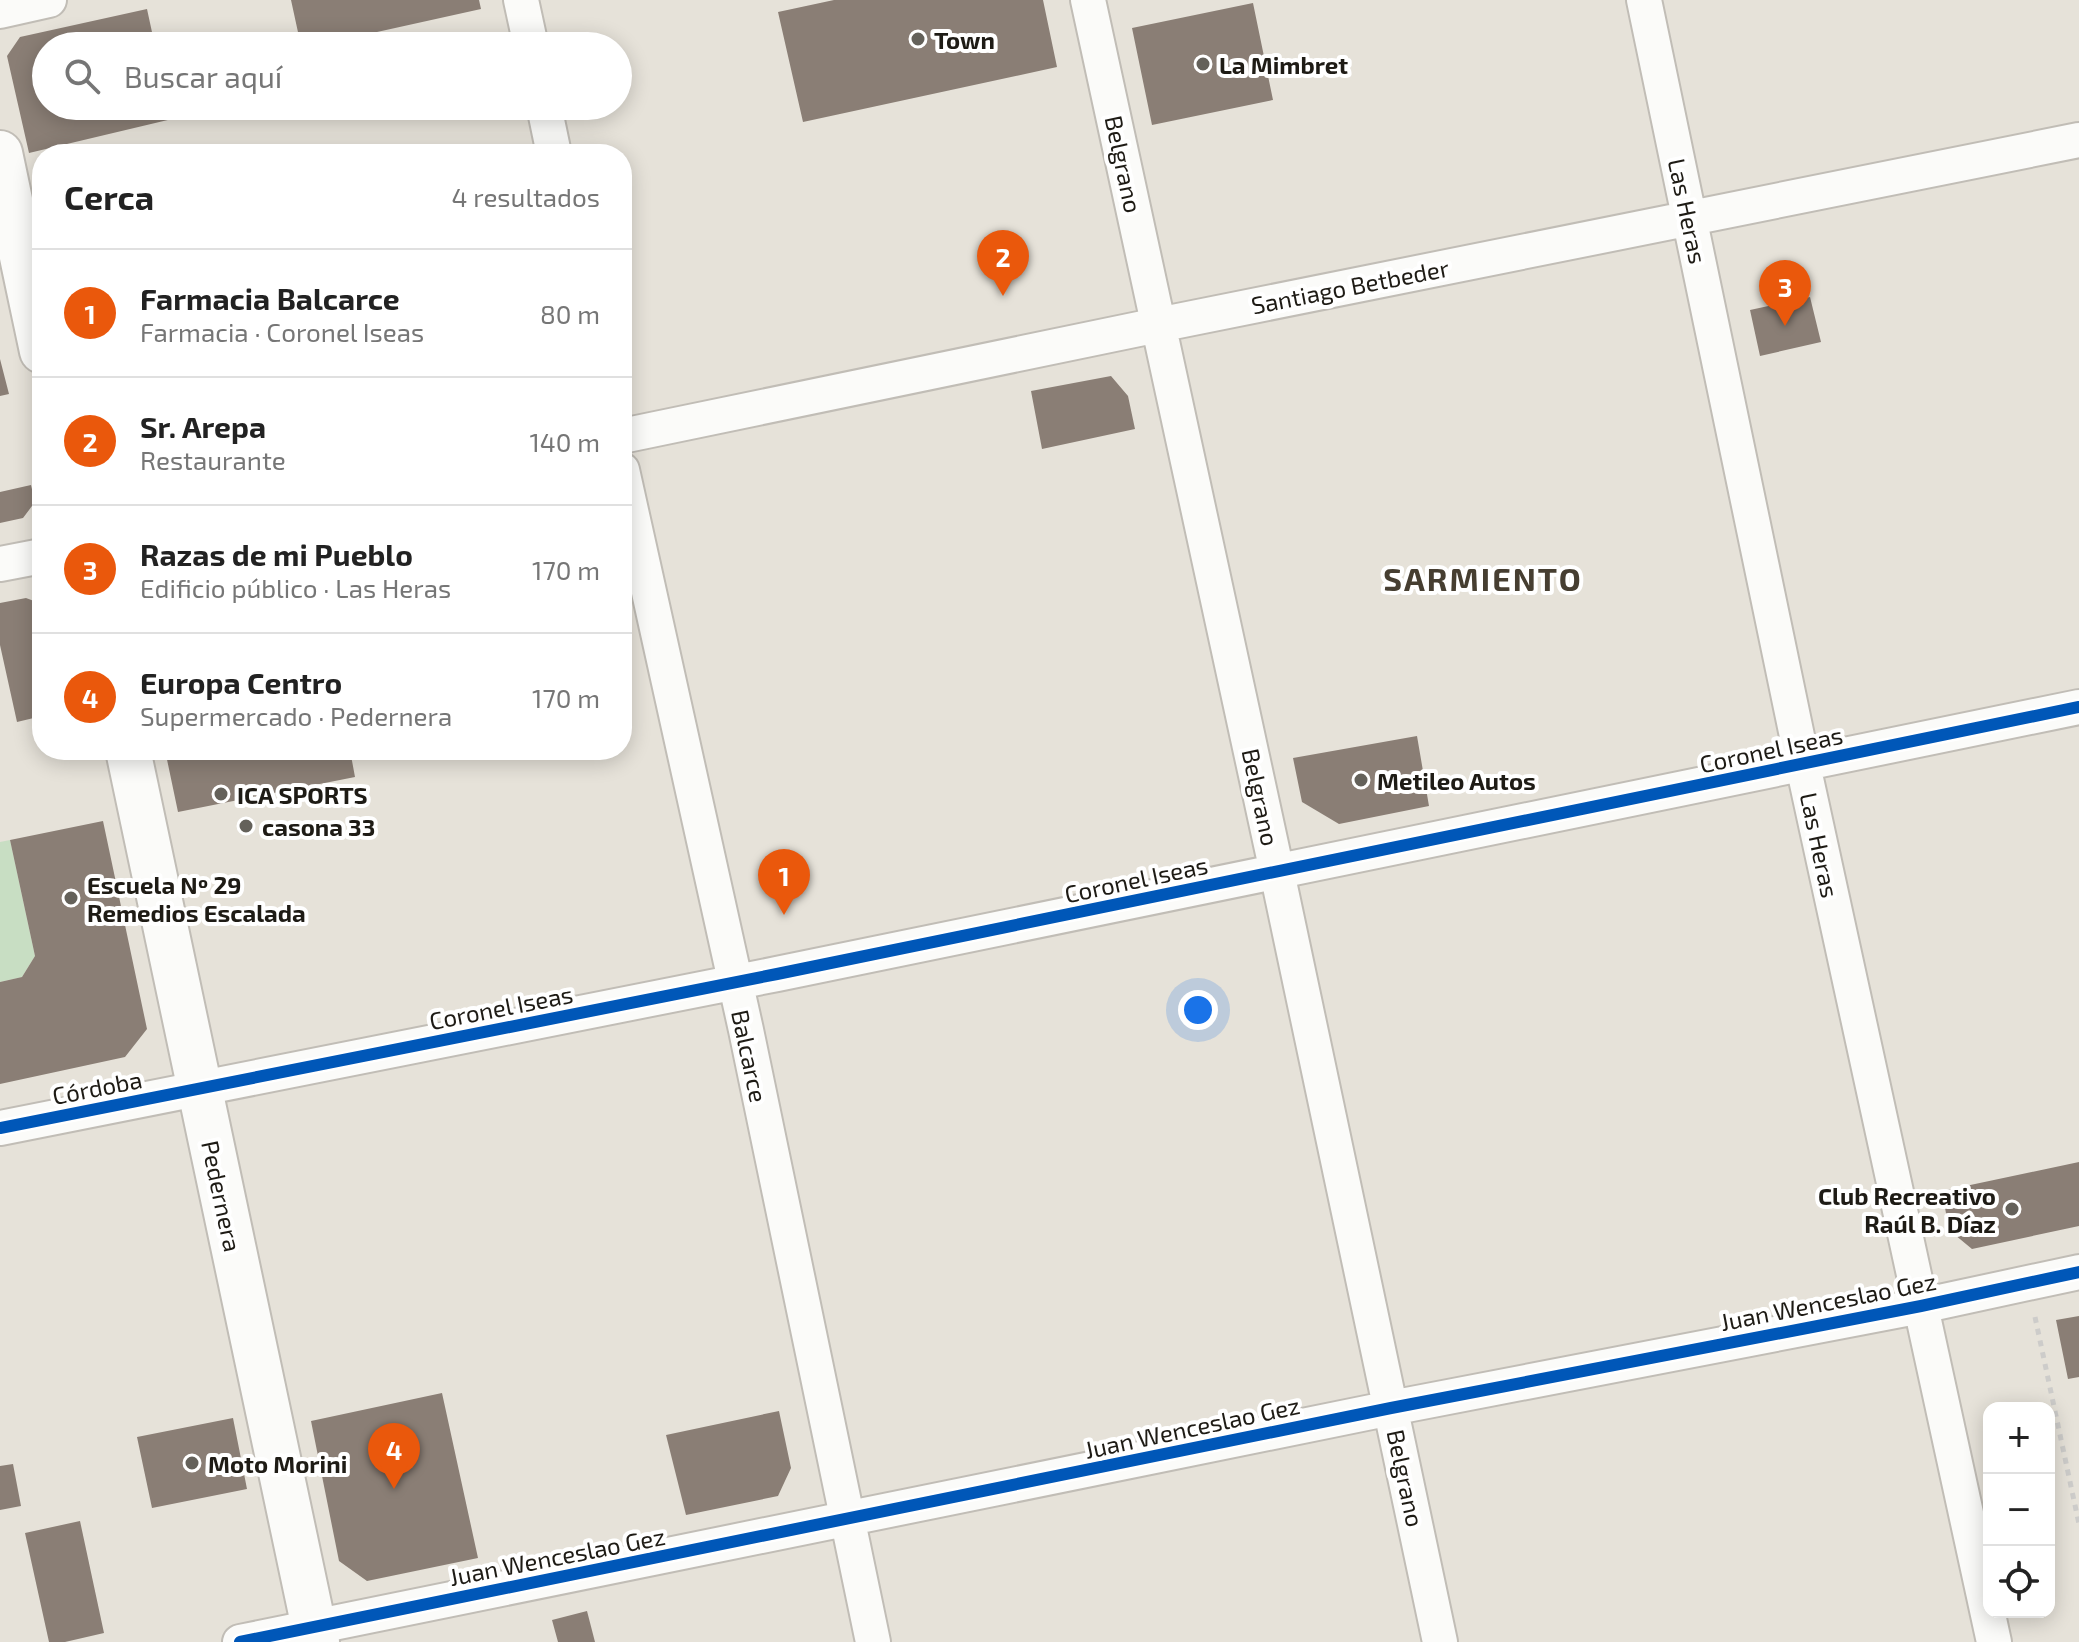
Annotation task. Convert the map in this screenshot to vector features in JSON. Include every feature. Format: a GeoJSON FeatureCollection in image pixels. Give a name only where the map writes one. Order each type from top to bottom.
{"type":"FeatureCollection","features":[{"type":"Feature","properties":{"kind":"street"},"geometry":{"type":"LineString","coordinates":[[0,11],[49,0]]}},
{"type":"Feature","properties":{"kind":"street"},"geometry":{"type":"LineString","coordinates":[[521,0],[528,32]]}},
{"type":"Feature","properties":{"kind":"street","name":"Belgrano"},"geometry":{"type":"LineString","coordinates":[[1088,0],[1440,1642]]}},
{"type":"Feature","properties":{"kind":"street","name":"Las Heras"},"geometry":{"type":"LineString","coordinates":[[1644,0],[1803,765],[1994,1642]]}},
{"type":"Feature","properties":{"kind":"street"},"geometry":{"type":"LineString","coordinates":[[547,120],[552,144]]}},
{"type":"Feature","properties":{"kind":"street","name":"Santiago Betbeder"},"geometry":{"type":"LineString","coordinates":[[632,434],[2079,140]]}},
{"type":"Feature","properties":{"kind":"street"},"geometry":{"type":"LineString","coordinates":[[0,153],[32,304]]}},
{"type":"Feature","properties":{"kind":"street","name":"Balcarce"},"geometry":{"type":"LineString","coordinates":[[632,516],[873,1642]]}},
{"type":"Feature","properties":{"kind":"street"},"geometry":{"type":"LineString","coordinates":[[0,564],[32,558]]}},
{"type":"Feature","properties":{"kind":"street","name":"Coronel Iseas"},"geometry":{"type":"LineString","coordinates":[[202,1090],[2079,707]]}},
{"type":"Feature","properties":{"kind":"street","name":"Pedernera"},"geometry":{"type":"LineString","coordinates":[[130,760],[316,1635]]}},
{"type":"Feature","properties":{"kind":"street","name":"Córdoba"},"geometry":{"type":"LineString","coordinates":[[0,1128],[202,1090]]}},
{"type":"Feature","properties":{"kind":"street","name":"Juan Wenceslao Gez"},"geometry":{"type":"LineString","coordinates":[[240,1642],[316,1635],[848,1520],[1391,1408],[1921,1306],[2079,1272]]}},
{"type":"Feature","properties":{"kind":"path"},"geometry":{"type":"LineString","coordinates":[[2034,1313],[2079,1524]]}},
{"type":"Feature","properties":{"kind":"green space"},"geometry":{"type":"Polygon","coordinates":[[[10,840],[35,956],[22,977],[0,982],[0,842],[10,840]]]}},
{"type":"Feature","properties":{"kind":"building"},"geometry":{"type":"Polygon","coordinates":[[[291,0],[479,0],[481,9],[377,32],[298,32],[291,0]]]}},
{"type":"Feature","properties":{"kind":"building","name":"Town"},"geometry":{"type":"Polygon","coordinates":[[[834,0],[1043,0],[1057,67],[803,122],[778,12],[834,0]]]}},
{"type":"Feature","properties":{"kind":"building","name":"La Mimbret"},"geometry":{"type":"Polygon","coordinates":[[[1253,3],[1273,100],[1152,125],[1132,28],[1253,3]]]}},
{"type":"Feature","properties":{"kind":"building"},"geometry":{"type":"Polygon","coordinates":[[[147,9],[152,32],[43,32],[147,9]]]}},
{"type":"Feature","properties":{"kind":"building"},"geometry":{"type":"Polygon","coordinates":[[[32,34],[32,120],[168,120],[67,144],[32,144],[32,152],[29,153],[7,56],[20,37],[32,34]]]}},
{"type":"Feature","properties":{"kind":"building"},"geometry":{"type":"Polygon","coordinates":[[[1810,297],[1821,342],[1760,356],[1750,310],[1810,297]]]}},
{"type":"Feature","properties":{"kind":"building"},"geometry":{"type":"Polygon","coordinates":[[[0,359],[9,394],[0,396],[0,359]]]}},
{"type":"Feature","properties":{"kind":"building"},"geometry":{"type":"Polygon","coordinates":[[[1111,376],[1128,396],[1135,429],[1042,449],[1031,391],[1111,376]]]}},
{"type":"Feature","properties":{"kind":"building"},"geometry":{"type":"Polygon","coordinates":[[[31,485],[32,506],[23,518],[0,523],[0,492],[31,485]]]}},
{"type":"Feature","properties":{"kind":"building"},"geometry":{"type":"Polygon","coordinates":[[[26,598],[32,600],[32,718],[17,722],[0,645],[0,603],[26,598]]]}},
{"type":"Feature","properties":{"kind":"building","name":"Metileo Autos"},"geometry":{"type":"Polygon","coordinates":[[[1417,736],[1429,806],[1339,824],[1302,802],[1293,758],[1417,736]]]}},
{"type":"Feature","properties":{"kind":"building","name":"ICA SPORTS"},"geometry":{"type":"Polygon","coordinates":[[[167,760],[352,760],[355,777],[178,812],[167,760]]]}},
{"type":"Feature","properties":{"kind":"building","name":"Escuela Nº 29 Remedios Escalada"},"geometry":{"type":"Polygon","coordinates":[[[103,821],[147,1029],[125,1057],[0,1084],[0,982],[22,977],[35,956],[10,840],[103,821]]]}},
{"type":"Feature","properties":{"kind":"building","name":"Club Recreativo Raúl B. Díaz"},"geometry":{"type":"Polygon","coordinates":[[[2079,1162],[2079,1226],[1972,1249],[1949,1230],[1942,1191],[2079,1162]]]}},
{"type":"Feature","properties":{"kind":"building"},"geometry":{"type":"Polygon","coordinates":[[[2079,1316],[2079,1377],[2068,1379],[2056,1320],[2079,1316]]]}},
{"type":"Feature","properties":{"kind":"building"},"geometry":{"type":"Polygon","coordinates":[[[442,1393],[478,1558],[367,1581],[339,1561],[311,1421],[442,1393]]]}},
{"type":"Feature","properties":{"kind":"building"},"geometry":{"type":"Polygon","coordinates":[[[779,1411],[791,1468],[778,1496],[686,1515],[666,1435],[779,1411]]]}},
{"type":"Feature","properties":{"kind":"building","name":"Moto Morini"},"geometry":{"type":"Polygon","coordinates":[[[233,1418],[247,1489],[152,1508],[137,1437],[233,1418]]]}},
{"type":"Feature","properties":{"kind":"building"},"geometry":{"type":"Polygon","coordinates":[[[13,1464],[21,1506],[0,1510],[0,1466],[13,1464]]]}},
{"type":"Feature","properties":{"kind":"building"},"geometry":{"type":"Polygon","coordinates":[[[80,1521],[104,1633],[65,1642],[49,1642],[25,1533],[80,1521]]]}},
{"type":"Feature","properties":{"kind":"building"},"geometry":{"type":"Polygon","coordinates":[[[587,1611],[595,1642],[558,1642],[552,1620],[587,1611]]]}},
{"type":"Feature","properties":{"kind":"cycle path"},"geometry":{"type":"LineString","coordinates":[[0,1128],[777,974],[2079,707]]}},
{"type":"Feature","properties":{"kind":"cycle path"},"geometry":{"type":"LineString","coordinates":[[240,1642],[2079,1272]]}},
{"type":"Feature","properties":{"kind":"place","name":"Town"},"geometry":{"type":"Point","coordinates":[918,39]}},
{"type":"Feature","properties":{"kind":"place","name":"La Mimbret"},"geometry":{"type":"Point","coordinates":[1203,64]}},
{"type":"Feature","properties":{"kind":"place","name":"Sr. Arepa"},"geometry":{"type":"Point","coordinates":[1003,296]}},
{"type":"Feature","properties":{"kind":"place","name":"Razas de mi Pueblo"},"geometry":{"type":"Point","coordinates":[1785,326]}},
{"type":"Feature","properties":{"kind":"place","name":"Metileo Autos"},"geometry":{"type":"Point","coordinates":[1361,780]}},
{"type":"Feature","properties":{"kind":"place","name":"ICA SPORTS"},"geometry":{"type":"Point","coordinates":[221,794]}},
{"type":"Feature","properties":{"kind":"place","name":"casona 33"},"geometry":{"type":"Point","coordinates":[246,826]}},
{"type":"Feature","properties":{"kind":"place","name":"Escuela Nº 29 Remedios Escalada"},"geometry":{"type":"Point","coordinates":[71,898]}},
{"type":"Feature","properties":{"kind":"place","name":"Farmacia Balcarce"},"geometry":{"type":"Point","coordinates":[784,915]}},
{"type":"Feature","properties":{"kind":"place","name":"Club Recreativo Raúl B. Díaz"},"geometry":{"type":"Point","coordinates":[2012,1209]}},
{"type":"Feature","properties":{"kind":"place","name":"Moto Morini"},"geometry":{"type":"Point","coordinates":[192,1463]}},
{"type":"Feature","properties":{"kind":"place","name":"Europa Centro"},"geometry":{"type":"Point","coordinates":[394,1489]}},
{"type":"Feature","properties":{"kind":"district","name":"SARMIENTO"},"geometry":{"type":"Point","coordinates":[1483,578]}}]}
